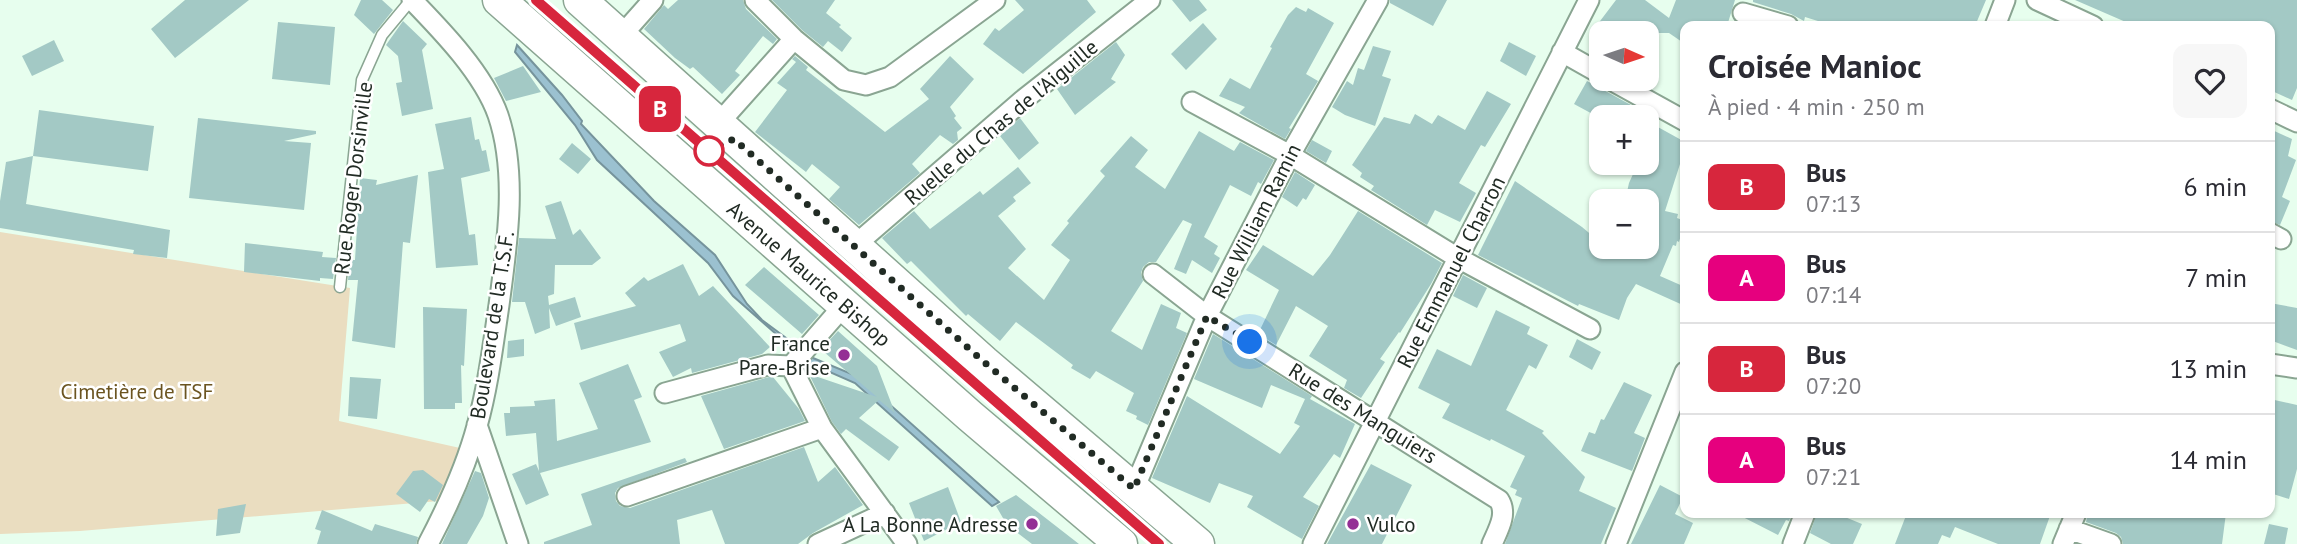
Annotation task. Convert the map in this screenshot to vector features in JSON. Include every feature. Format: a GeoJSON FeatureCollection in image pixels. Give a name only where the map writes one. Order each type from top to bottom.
{"type":"FeatureCollection","features":[{"type":"Feature","properties":{"kind":"main road","name":"Avenue Maurice Bishop"},"geometry":{"type":"LineString","coordinates":[[499,0],[723,200],[1121,544]]}},
{"type":"Feature","properties":{"kind":"main road"},"geometry":{"type":"LineString","coordinates":[[580,0],[984,362],[1198,544]]}},
{"type":"Feature","properties":{"kind":"street","name":"Boulevard de la T.S.F."},"geometry":{"type":"LineString","coordinates":[[412,0],[443,32],[475,73],[497,113],[506,148],[509,201],[508,243],[494,345],[477,425],[451,500],[428,544]]}},
{"type":"Feature","properties":{"kind":"street"},"geometry":{"type":"LineString","coordinates":[[621,36],[653,0]]}},
{"type":"Feature","properties":{"kind":"street"},"geometry":{"type":"LineString","coordinates":[[755,0],[794,39],[845,80],[866,85],[890,77],[995,0]]}},
{"type":"Feature","properties":{"kind":"street","name":"Ruelle du Chas de l'Aiguille"},"geometry":{"type":"LineString","coordinates":[[854,246],[1023,100],[1150,0]]}},
{"type":"Feature","properties":{"kind":"street","name":"Rue William Ramin"},"geometry":{"type":"LineString","coordinates":[[1134,489],[1207,316],[1290,155],[1378,0]]}},
{"type":"Feature","properties":{"kind":"street","name":"Rue Emmanuel Charron"},"geometry":{"type":"LineString","coordinates":[[1313,544],[1589,0]]}},
{"type":"Feature","properties":{"kind":"street"},"geometry":{"type":"LineString","coordinates":[[1997,21],[2005,0]]}},
{"type":"Feature","properties":{"kind":"street"},"geometry":{"type":"LineString","coordinates":[[2037,0],[2082,21]]}},
{"type":"Feature","properties":{"kind":"street"},"geometry":{"type":"LineString","coordinates":[[1743,13],[1771,21]]}},
{"type":"Feature","properties":{"kind":"street"},"geometry":{"type":"LineString","coordinates":[[718,124],[794,39]]}},
{"type":"Feature","properties":{"kind":"street"},"geometry":{"type":"LineString","coordinates":[[1562,52],[1589,67]]}},
{"type":"Feature","properties":{"kind":"street"},"geometry":{"type":"LineString","coordinates":[[1631,91],[1680,118]]}},
{"type":"Feature","properties":{"kind":"street"},"geometry":{"type":"LineString","coordinates":[[1192,102],[1290,155],[1458,258],[1590,329]]}},
{"type":"Feature","properties":{"kind":"street"},"geometry":{"type":"LineString","coordinates":[[2275,111],[2297,122]]}},
{"type":"Feature","properties":{"kind":"street","name":"Rue des Manguiers"},"geometry":{"type":"LineString","coordinates":[[1153,274],[1207,316],[1499,500],[1503,506],[1503,515],[1492,544]]}},
{"type":"Feature","properties":{"kind":"street"},"geometry":{"type":"LineString","coordinates":[[665,393],[768,365],[795,362],[845,304]]}},
{"type":"Feature","properties":{"kind":"street"},"geometry":{"type":"LineString","coordinates":[[795,362],[822,428],[907,544]]}},
{"type":"Feature","properties":{"kind":"street"},"geometry":{"type":"LineString","coordinates":[[2275,365],[2297,368]]}},
{"type":"Feature","properties":{"kind":"street"},"geometry":{"type":"LineString","coordinates":[[1616,544],[1680,384]]}},
{"type":"Feature","properties":{"kind":"street"},"geometry":{"type":"LineString","coordinates":[[477,425],[518,544]]}},
{"type":"Feature","properties":{"kind":"street"},"geometry":{"type":"LineString","coordinates":[[627,496],[822,428]]}},
{"type":"Feature","properties":{"kind":"street"},"geometry":{"type":"LineString","coordinates":[[818,544],[885,513]]}},
{"type":"Feature","properties":{"kind":"street"},"geometry":{"type":"LineString","coordinates":[[1793,544],[1803,518]]}},
{"type":"Feature","properties":{"kind":"street"},"geometry":{"type":"LineString","coordinates":[[2070,529],[2111,544]]}},
{"type":"Feature","properties":{"kind":"lane","name":"Rue Roger Dorsinville"},"geometry":{"type":"LineString","coordinates":[[340,287],[362,80],[369,60],[383,35],[412,0]]}},
{"type":"Feature","properties":{"kind":"lane"},"geometry":{"type":"LineString","coordinates":[[536,0],[1159,544]]}},
{"type":"Feature","properties":{"kind":"green space","name":"Cimetière de TSF"},"geometry":{"type":"Polygon","coordinates":[[[0,232],[350,288],[339,421],[469,450],[451,500],[80,531],[0,534],[0,232]]]}},
{"type":"Feature","properties":{"kind":"water"},"geometry":{"type":"Polygon","coordinates":[[[517,45],[562,95],[582,121],[581,124],[654,201],[715,255],[747,304],[762,320],[813,358],[859,377],[999,502],[992,506],[855,383],[809,363],[733,296],[708,263],[597,160],[575,125],[515,52],[517,45]]]}},
{"type":"Feature","properties":{"kind":"building"},"geometry":{"type":"Polygon","coordinates":[[[185,0],[249,0],[175,58],[151,29],[185,0]]]}},
{"type":"Feature","properties":{"kind":"building"},"geometry":{"type":"Polygon","coordinates":[[[361,0],[382,0],[393,10],[374,34],[354,15],[361,0]]]}},
{"type":"Feature","properties":{"kind":"building"},"geometry":{"type":"Polygon","coordinates":[[[678,0],[743,0],[746,9],[777,39],[773,44],[763,36],[735,71],[740,75],[722,94],[693,67],[690,69],[675,58],[644,29],[664,5],[668,9],[678,0]]]}},
{"type":"Feature","properties":{"kind":"building"},"geometry":{"type":"Polygon","coordinates":[[[772,0],[835,0],[826,13],[852,38],[842,52],[828,41],[823,47],[772,0]]]}},
{"type":"Feature","properties":{"kind":"building"},"geometry":{"type":"Polygon","coordinates":[[[1015,0],[1087,0],[1096,12],[1023,74],[983,44],[995,28],[999,31],[1024,10],[1015,0]]]}},
{"type":"Feature","properties":{"kind":"building"},"geometry":{"type":"Polygon","coordinates":[[[1172,0],[1199,0],[1207,10],[1190,22],[1172,0]]]}},
{"type":"Feature","properties":{"kind":"building"},"geometry":{"type":"Polygon","coordinates":[[[1390,0],[1447,0],[1433,26],[1390,3],[1390,0]]]}},
{"type":"Feature","properties":{"kind":"building"},"geometry":{"type":"Polygon","coordinates":[[[1616,0],[1645,0],[1669,18],[1676,0],[1735,0],[1729,21],[1680,21],[1680,41],[1669,33],[1659,33],[1659,21],[1600,21],[1616,0]]]}},
{"type":"Feature","properties":{"kind":"building"},"geometry":{"type":"Polygon","coordinates":[[[1986,0],[1977,21],[1818,21],[1805,17],[1804,21],[1753,2],[1986,0]]]}},
{"type":"Feature","properties":{"kind":"building"},"geometry":{"type":"Polygon","coordinates":[[[2075,0],[2297,0],[2297,88],[2292,100],[2275,92],[2275,21],[2123,21],[2075,0]]]}},
{"type":"Feature","properties":{"kind":"building"},"geometry":{"type":"Polygon","coordinates":[[[1296,7],[1306,12],[1308,8],[1334,23],[1306,74],[1318,81],[1285,139],[1239,113],[1245,107],[1219,96],[1230,78],[1250,89],[1272,48],[1270,47],[1288,15],[1296,7]]]}},
{"type":"Feature","properties":{"kind":"building"},"geometry":{"type":"Polygon","coordinates":[[[403,21],[427,44],[422,50],[433,109],[402,116],[396,83],[402,82],[398,56],[386,45],[403,21]]]}},
{"type":"Feature","properties":{"kind":"building"},"geometry":{"type":"Polygon","coordinates":[[[278,22],[335,27],[330,85],[272,79],[278,22]]]}},
{"type":"Feature","properties":{"kind":"building"},"geometry":{"type":"Polygon","coordinates":[[[1203,23],[1217,39],[1186,70],[1171,54],[1203,23]]]}},
{"type":"Feature","properties":{"kind":"building"},"geometry":{"type":"Polygon","coordinates":[[[54,40],[64,61],[32,76],[22,56],[54,40]]]}},
{"type":"Feature","properties":{"kind":"building"},"geometry":{"type":"Polygon","coordinates":[[[1116,42],[1125,55],[1111,79],[1116,82],[1075,115],[1057,89],[1116,42]]]}},
{"type":"Feature","properties":{"kind":"building"},"geometry":{"type":"Polygon","coordinates":[[[1509,42],[1536,56],[1526,76],[1500,61],[1509,42]]]}},
{"type":"Feature","properties":{"kind":"building"},"geometry":{"type":"Polygon","coordinates":[[[1373,46],[1391,51],[1382,76],[1391,79],[1375,126],[1332,107],[1347,81],[1353,85],[1358,68],[1364,70],[1373,46]]]}},
{"type":"Feature","properties":{"kind":"building"},"geometry":{"type":"Polygon","coordinates":[[[795,56],[808,67],[806,70],[885,132],[929,99],[920,89],[950,56],[974,79],[950,107],[962,128],[957,132],[958,140],[953,144],[940,135],[912,164],[920,173],[859,225],[829,199],[840,187],[812,164],[806,172],[755,132],[787,90],[777,83],[796,62],[792,59],[795,56]]]}},
{"type":"Feature","properties":{"kind":"building"},"geometry":{"type":"Polygon","coordinates":[[[523,66],[541,92],[506,101],[494,78],[523,66]]]}},
{"type":"Feature","properties":{"kind":"building"},"geometry":{"type":"Polygon","coordinates":[[[1587,81],[1589,91],[1605,91],[1631,105],[1589,105],[1589,112],[1574,104],[1587,81]]]}},
{"type":"Feature","properties":{"kind":"building"},"geometry":{"type":"Polygon","coordinates":[[[1487,91],[1511,104],[1485,147],[1481,145],[1459,183],[1476,193],[1460,222],[1435,210],[1427,225],[1371,190],[1374,186],[1360,177],[1362,173],[1352,165],[1384,117],[1410,124],[1415,114],[1432,124],[1438,115],[1465,130],[1487,91]]]}},
{"type":"Feature","properties":{"kind":"building"},"geometry":{"type":"Polygon","coordinates":[[[39,110],[154,126],[148,171],[33,156],[39,110]]]}},
{"type":"Feature","properties":{"kind":"building"},"geometry":{"type":"Polygon","coordinates":[[[471,117],[475,140],[479,139],[482,151],[486,150],[490,171],[461,178],[469,235],[475,234],[478,265],[436,268],[428,172],[444,169],[435,124],[471,117]]]}},
{"type":"Feature","properties":{"kind":"building"},"geometry":{"type":"Polygon","coordinates":[[[198,118],[316,131],[316,134],[284,141],[311,143],[304,210],[189,198],[198,118]]]}},
{"type":"Feature","properties":{"kind":"building"},"geometry":{"type":"Polygon","coordinates":[[[1020,118],[1039,143],[1019,160],[1000,136],[1020,118]]]}},
{"type":"Feature","properties":{"kind":"building"},"geometry":{"type":"Polygon","coordinates":[[[1659,128],[1680,139],[1680,164],[1665,211],[1678,214],[1680,238],[1676,246],[1673,245],[1660,276],[1680,285],[1680,304],[1636,284],[1627,298],[1619,320],[1579,304],[1578,306],[1478,255],[1515,181],[1589,233],[1589,259],[1659,259],[1659,189],[1628,189],[1633,175],[1659,175],[1659,128]]]}},
{"type":"Feature","properties":{"kind":"building"},"geometry":{"type":"Polygon","coordinates":[[[1199,131],[1234,151],[1240,142],[1274,160],[1251,196],[1230,185],[1204,237],[1218,246],[1214,254],[1220,258],[1212,273],[1192,260],[1186,274],[1174,269],[1192,224],[1183,220],[1156,262],[1149,262],[1143,267],[1143,281],[1111,331],[1142,350],[1161,304],[1181,313],[1176,328],[1187,333],[1148,425],[1126,411],[1134,393],[1096,371],[1090,379],[1071,368],[1073,365],[1016,322],[1000,341],[968,314],[966,316],[911,261],[907,264],[882,238],[914,211],[930,229],[980,191],[983,195],[1018,167],[1031,183],[1013,197],[1016,201],[998,216],[1026,249],[1008,268],[1044,300],[1070,260],[1051,245],[1069,223],[1067,221],[1105,176],[1100,171],[1131,136],[1148,150],[1135,167],[1165,189],[1199,131]]]}},
{"type":"Feature","properties":{"kind":"building"},"geometry":{"type":"Polygon","coordinates":[[[2275,131],[2292,139],[2288,156],[2296,160],[2282,197],[2290,201],[2280,225],[2275,223],[2275,131]]]}},
{"type":"Feature","properties":{"kind":"building"},"geometry":{"type":"Polygon","coordinates":[[[1312,140],[1332,151],[1326,163],[1306,151],[1312,140]]]}},
{"type":"Feature","properties":{"kind":"building"},"geometry":{"type":"Polygon","coordinates":[[[572,143],[591,159],[578,174],[559,159],[572,143]]]}},
{"type":"Feature","properties":{"kind":"building"},"geometry":{"type":"Polygon","coordinates":[[[33,156],[26,204],[170,230],[167,258],[0,228],[0,201],[6,162],[33,156]]]}},
{"type":"Feature","properties":{"kind":"building"},"geometry":{"type":"Polygon","coordinates":[[[1295,172],[1315,185],[1306,200],[1303,198],[1297,207],[1282,197],[1295,172]]]}},
{"type":"Feature","properties":{"kind":"building"},"geometry":{"type":"Polygon","coordinates":[[[418,175],[410,243],[403,242],[395,348],[352,341],[358,280],[348,280],[350,260],[355,260],[360,178],[377,180],[376,185],[418,175]]]}},
{"type":"Feature","properties":{"kind":"building"},"geometry":{"type":"Polygon","coordinates":[[[561,201],[573,235],[580,229],[601,258],[592,265],[555,265],[554,294],[548,296],[549,305],[575,297],[581,317],[556,326],[549,308],[550,328],[535,334],[525,302],[512,302],[519,238],[556,239],[545,206],[561,201]]]}},
{"type":"Feature","properties":{"kind":"building"},"geometry":{"type":"Polygon","coordinates":[[[1358,211],[1442,263],[1400,333],[1380,359],[1385,362],[1361,398],[1344,388],[1347,380],[1309,356],[1328,326],[1296,306],[1276,345],[1258,334],[1279,290],[1246,270],[1263,245],[1313,276],[1358,211]]]}},
{"type":"Feature","properties":{"kind":"building"},"geometry":{"type":"Polygon","coordinates":[[[245,243],[323,252],[322,257],[336,258],[333,279],[320,278],[320,281],[244,272],[245,243]]]}},
{"type":"Feature","properties":{"kind":"building"},"geometry":{"type":"Polygon","coordinates":[[[683,264],[699,296],[713,286],[770,347],[762,354],[692,373],[691,368],[673,377],[659,352],[686,341],[680,324],[581,350],[574,323],[636,306],[625,293],[644,277],[648,281],[683,264]]]}},
{"type":"Feature","properties":{"kind":"building"},"geometry":{"type":"Polygon","coordinates":[[[764,267],[819,315],[802,334],[745,285],[764,267]]]}},
{"type":"Feature","properties":{"kind":"building"},"geometry":{"type":"Polygon","coordinates":[[[1463,275],[1487,288],[1477,308],[1453,296],[1463,275]]]}},
{"type":"Feature","properties":{"kind":"building"},"geometry":{"type":"Polygon","coordinates":[[[2275,304],[2297,308],[2297,350],[2275,342],[2275,304]]]}},
{"type":"Feature","properties":{"kind":"building"},"geometry":{"type":"Polygon","coordinates":[[[423,307],[467,309],[464,366],[461,365],[462,403],[455,403],[455,409],[424,409],[423,307]]]}},
{"type":"Feature","properties":{"kind":"building"},"geometry":{"type":"Polygon","coordinates":[[[1496,310],[1530,327],[1527,334],[1548,345],[1536,369],[1529,365],[1506,410],[1544,431],[1542,433],[1585,477],[1579,491],[1616,508],[1601,544],[1505,544],[1522,498],[1515,495],[1517,490],[1510,487],[1525,456],[1442,418],[1450,404],[1418,388],[1437,349],[1471,366],[1496,310]]]}},
{"type":"Feature","properties":{"kind":"building"},"geometry":{"type":"Polygon","coordinates":[[[838,331],[877,366],[895,413],[879,400],[859,418],[899,447],[889,461],[846,429],[841,434],[832,422],[809,374],[877,397],[824,352],[823,347],[838,331]]]}},
{"type":"Feature","properties":{"kind":"building"},"geometry":{"type":"Polygon","coordinates":[[[1213,334],[1312,396],[1310,399],[1355,424],[1340,458],[1334,454],[1303,497],[1319,506],[1302,539],[1247,507],[1253,496],[1219,483],[1210,503],[1152,478],[1187,396],[1280,454],[1300,426],[1294,423],[1305,399],[1271,385],[1262,408],[1194,379],[1213,334]]]}},
{"type":"Feature","properties":{"kind":"building"},"geometry":{"type":"Polygon","coordinates":[[[524,339],[524,356],[507,358],[508,341],[524,339]]]}},
{"type":"Feature","properties":{"kind":"building"},"geometry":{"type":"Polygon","coordinates":[[[1577,339],[1601,352],[1592,370],[1569,357],[1577,339]]]}},
{"type":"Feature","properties":{"kind":"building"},"geometry":{"type":"Polygon","coordinates":[[[628,364],[642,397],[634,400],[651,442],[540,473],[549,495],[526,505],[512,474],[536,464],[539,471],[536,433],[506,436],[504,413],[510,413],[510,407],[535,406],[534,401],[555,399],[557,441],[598,429],[579,383],[628,364]]]}},
{"type":"Feature","properties":{"kind":"building"},"geometry":{"type":"Polygon","coordinates":[[[350,377],[381,379],[377,419],[348,416],[350,377]]]}},
{"type":"Feature","properties":{"kind":"building"},"geometry":{"type":"Polygon","coordinates":[[[773,377],[799,409],[805,421],[724,449],[701,396],[773,377]]]}},
{"type":"Feature","properties":{"kind":"building"},"geometry":{"type":"Polygon","coordinates":[[[1624,382],[1652,395],[1634,433],[1645,438],[1632,471],[1581,451],[1589,432],[1595,434],[1624,382]]]}},
{"type":"Feature","properties":{"kind":"building"},"geometry":{"type":"Polygon","coordinates":[[[2275,400],[2297,405],[2297,469],[2289,499],[2275,495],[2275,400]]]}},
{"type":"Feature","properties":{"kind":"building"},"geometry":{"type":"Polygon","coordinates":[[[804,447],[818,482],[835,467],[863,505],[798,544],[725,544],[712,510],[677,520],[680,544],[544,544],[592,525],[581,494],[685,458],[687,462],[618,488],[615,493],[616,501],[620,506],[630,508],[804,447]]]}},
{"type":"Feature","properties":{"kind":"building"},"geometry":{"type":"Polygon","coordinates":[[[1371,464],[1412,485],[1382,544],[1327,544],[1371,464]]]}},
{"type":"Feature","properties":{"kind":"building"},"geometry":{"type":"Polygon","coordinates":[[[423,470],[443,485],[435,502],[429,499],[420,512],[396,494],[413,471],[423,470]]]}},
{"type":"Feature","properties":{"kind":"building"},"geometry":{"type":"Polygon","coordinates":[[[475,471],[481,473],[489,498],[483,516],[467,544],[442,544],[475,471]]]}},
{"type":"Feature","properties":{"kind":"building"},"geometry":{"type":"Polygon","coordinates":[[[1660,485],[1680,495],[1675,514],[1693,523],[1684,544],[1631,544],[1660,485]]]}},
{"type":"Feature","properties":{"kind":"building"},"geometry":{"type":"Polygon","coordinates":[[[948,487],[961,522],[924,541],[909,503],[948,487]]]}},
{"type":"Feature","properties":{"kind":"building","name":"A La Bonne Adresse"},"geometry":{"type":"Polygon","coordinates":[[[1016,495],[1079,544],[1032,544],[1007,525],[996,506],[1016,495]]]}},
{"type":"Feature","properties":{"kind":"building"},"geometry":{"type":"Polygon","coordinates":[[[246,504],[240,533],[216,536],[218,509],[246,504]]]}},
{"type":"Feature","properties":{"kind":"building"},"geometry":{"type":"Polygon","coordinates":[[[322,510],[372,531],[375,524],[418,537],[416,544],[317,544],[321,531],[315,529],[322,510]]]}},
{"type":"Feature","properties":{"kind":"building"},"geometry":{"type":"Polygon","coordinates":[[[1745,518],[1790,518],[1789,521],[1786,520],[1778,535],[1745,518]]]}},
{"type":"Feature","properties":{"kind":"building"},"geometry":{"type":"Polygon","coordinates":[[[1815,518],[1847,518],[1862,524],[1853,544],[1831,544],[1810,533],[1815,518]]]}},
{"type":"Feature","properties":{"kind":"building"},"geometry":{"type":"Polygon","coordinates":[[[1905,518],[2049,518],[2040,544],[1998,544],[1955,527],[1950,538],[1942,535],[1938,544],[1895,544],[1905,518]]]}},
{"type":"Feature","properties":{"kind":"building"},"geometry":{"type":"Polygon","coordinates":[[[2087,518],[2225,518],[2222,544],[2123,544],[2116,533],[2086,522],[2087,518]]]}},
{"type":"Feature","properties":{"kind":"building"},"geometry":{"type":"Polygon","coordinates":[[[2269,524],[2288,528],[2285,544],[2264,544],[2269,524]]]}},
{"type":"Feature","properties":{"kind":"bus line","name":"B"},"geometry":{"type":"LineString","coordinates":[[536,0],[1159,544]]}},
{"type":"Feature","properties":{"kind":"place","name":"France Pare-Brise"},"geometry":{"type":"Point","coordinates":[844,355]}},
{"type":"Feature","properties":{"kind":"place","name":"A La Bonne Adresse"},"geometry":{"type":"Point","coordinates":[1032,524]}},
{"type":"Feature","properties":{"kind":"place","name":"Vulco"},"geometry":{"type":"Point","coordinates":[1353,524]}},
{"type":"Feature","properties":{"kind":"route"},"geometry":{"type":"LineString","coordinates":[[709,151],[734,139],[984,362],[1134,489],[1207,316],[1250,342]]}}]}
